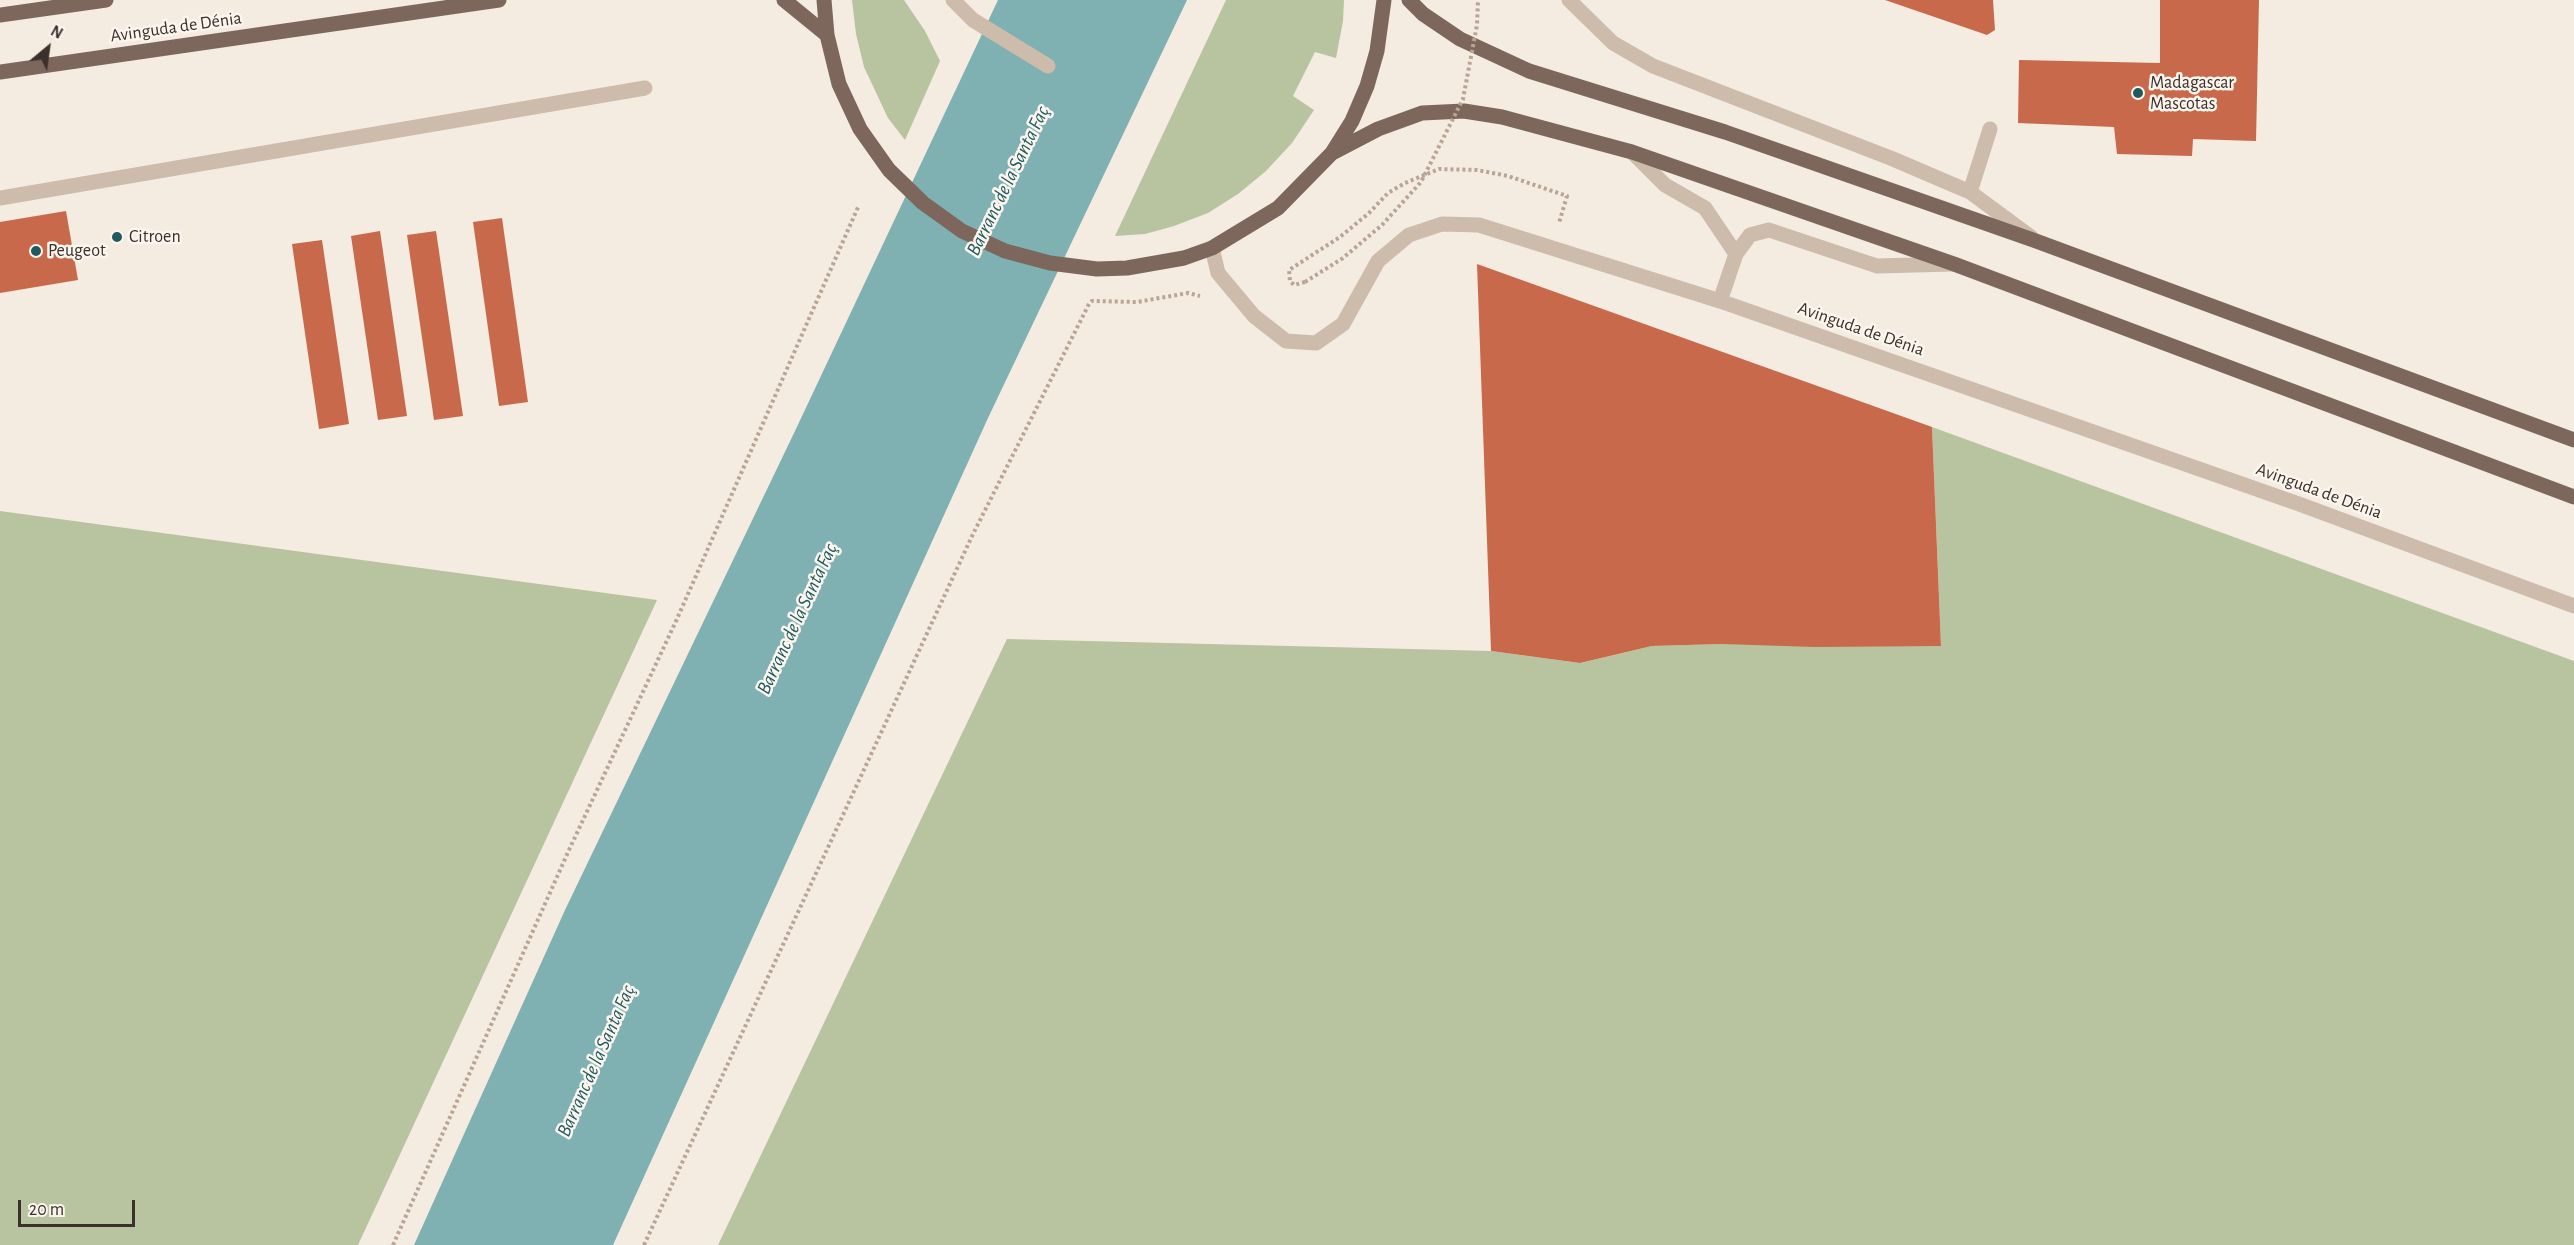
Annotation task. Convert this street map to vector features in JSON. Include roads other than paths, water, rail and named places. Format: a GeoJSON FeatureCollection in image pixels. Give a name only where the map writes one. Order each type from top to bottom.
{"type":"FeatureCollection","features":[{"type":"Feature","properties":{"kind":"main road","name":"Avinguda de Dénia"},"geometry":{"type":"LineString","coordinates":[[0,15],[106,0]]}},
{"type":"Feature","properties":{"kind":"main road","name":"Avinguda de Dénia"},"geometry":{"type":"LineString","coordinates":[[0,72],[499,0]]}},
{"type":"Feature","properties":{"kind":"main road"},"geometry":{"type":"LineString","coordinates":[[784,0],[827,35]]}},
{"type":"Feature","properties":{"kind":"main road"},"geometry":{"type":"LineString","coordinates":[[824,0],[827,35],[839,84],[861,129],[890,170],[923,203],[962,231],[1005,251],[1050,263],[1098,269],[1156,264],[1212,248],[1278,208],[1332,153],[1352,121],[1367,86],[1377,51],[1384,0]]}},
{"type":"Feature","properties":{"kind":"main road"},"geometry":{"type":"LineString","coordinates":[[1409,0],[1423,14],[1460,39],[1529,71],[1725,132],[2036,241],[2574,440]]}},
{"type":"Feature","properties":{"kind":"main road"},"geometry":{"type":"LineString","coordinates":[[1332,153],[1377,129],[1422,113],[1464,111],[1502,117],[1632,152],[1954,264],[2574,497]]}},
{"type":"Feature","properties":{"kind":"street"},"geometry":{"type":"LineString","coordinates":[[953,0],[973,20],[1047,66]]}},
{"type":"Feature","properties":{"kind":"street"},"geometry":{"type":"LineString","coordinates":[[1569,0],[1613,43],[1653,66],[1893,159],[1970,192],[2036,241]]}},
{"type":"Feature","properties":{"kind":"street"},"geometry":{"type":"LineString","coordinates":[[0,198],[645,87]]}},
{"type":"Feature","properties":{"kind":"street"},"geometry":{"type":"LineString","coordinates":[[1970,192],[1990,129]]}},
{"type":"Feature","properties":{"kind":"street"},"geometry":{"type":"LineString","coordinates":[[1632,152],[1665,185],[1705,208],[1736,254]]}},
{"type":"Feature","properties":{"kind":"street","name":"Avinguda de Dénia"},"geometry":{"type":"LineString","coordinates":[[1212,248],[1218,273],[1254,316],[1286,341],[1316,343],[1343,324],[1378,261],[1409,235],[1442,224],[1479,225],[1720,301],[2299,504],[2574,606]]}},
{"type":"Feature","properties":{"kind":"street"},"geometry":{"type":"LineString","coordinates":[[1720,301],[1736,254],[1750,235],[1769,230],[1877,266],[1954,264]]}},
{"type":"Feature","properties":{"kind":"water","name":"Barranc de la Santa Faç"},"geometry":{"type":"Polygon","coordinates":[[[998,0],[1187,0],[988,418],[613,1245],[414,1245],[565,910],[795,431],[998,0]]]}},
{"type":"Feature","properties":{"kind":"place","name":"Madagascar Mascotas"},"geometry":{"type":"Point","coordinates":[2138,93]}},
{"type":"Feature","properties":{"kind":"place","name":"Citroen"},"geometry":{"type":"Point","coordinates":[117,237]}},
{"type":"Feature","properties":{"kind":"place","name":"Peugeot"},"geometry":{"type":"Point","coordinates":[36,251]}}]}
